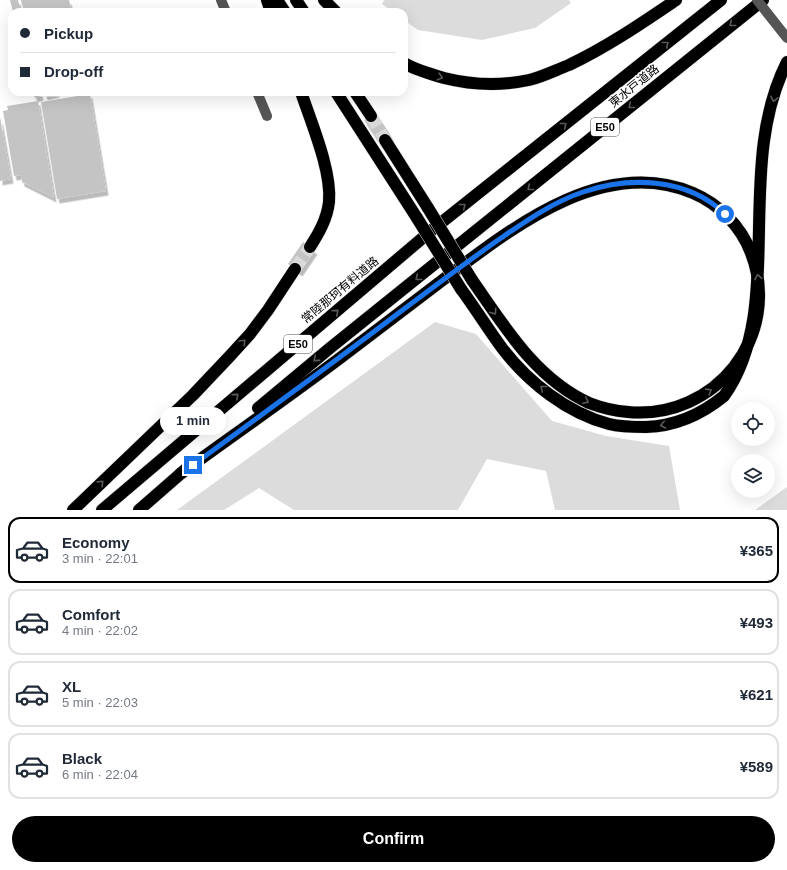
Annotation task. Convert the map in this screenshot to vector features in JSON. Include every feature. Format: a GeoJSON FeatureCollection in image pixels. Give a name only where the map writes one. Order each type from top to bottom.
{"type":"FeatureCollection","features":[{"type":"Feature","properties":{"kind":"highway"},"geometry":{"type":"LineString","coordinates":[[324,0],[332,8]]}},
{"type":"Feature","properties":{"kind":"highway"},"geometry":{"type":"LineString","coordinates":[[408,65],[430,74],[454,81],[478,84],[506,84],[530,80],[558,70],[592,54],[676,0]]}},
{"type":"Feature","properties":{"kind":"highway","name":"東水戸道路"},"geometry":{"type":"LineString","coordinates":[[432,230],[721,0]]}},
{"type":"Feature","properties":{"kind":"highway","name":"東水戸道路"},"geometry":{"type":"LineString","coordinates":[[180,474],[330,348],[763,0]]}},
{"type":"Feature","properties":{"kind":"highway"},"geometry":{"type":"LineString","coordinates":[[772,184],[769,137],[771,115],[776,92],[787,62]]}},
{"type":"Feature","properties":{"kind":"highway"},"geometry":{"type":"LineString","coordinates":[[301,96],[322,158],[329,190],[329,201],[323,223],[310,247]]}},
{"type":"Feature","properties":{"kind":"highway"},"geometry":{"type":"LineString","coordinates":[[339,96],[461,289],[502,348],[522,371],[565,405],[587,416],[609,424],[632,427],[654,426],[676,422],[698,414],[718,401],[734,388],[748,373],[754,362]]}},
{"type":"Feature","properties":{"kind":"highway"},"geometry":{"type":"LineString","coordinates":[[358,96],[371,116]]}},
{"type":"Feature","properties":{"kind":"highway"},"geometry":{"type":"LineString","coordinates":[[180,474],[344,355],[471,258],[562,200],[583,192],[611,185],[646,182],[665,184],[684,189],[703,197],[719,208],[742,234],[751,250],[756,267],[759,285],[759,303],[756,322],[742,357],[730,373],[715,387],[696,399],[679,407],[657,412],[637,413],[614,411],[592,404],[571,394],[550,379],[515,341],[472,280],[428,208],[385,140]]}},
{"type":"Feature","properties":{"kind":"highway","name":"常陸那珂有料道路"},"geometry":{"type":"LineString","coordinates":[[102,510],[432,230]]}},
{"type":"Feature","properties":{"kind":"highway"},"geometry":{"type":"LineString","coordinates":[[73,510],[193,395],[250,334],[295,269]]}},
{"type":"Feature","properties":{"kind":"highway","name":"E50"},"geometry":{"type":"LineString","coordinates":[[138,510],[180,474]]}},
{"type":"Feature","properties":{"kind":"street"},"geometry":{"type":"LineString","coordinates":[[757,0],[787,38]]}},
{"type":"Feature","properties":{"kind":"street"},"geometry":{"type":"LineString","coordinates":[[260,96],[267,116]]}},
{"type":"Feature","properties":{"kind":"shaded area"},"geometry":{"type":"Polygon","coordinates":[[[384,0],[569,0],[571,3],[535,28],[482,40],[418,30],[408,23],[408,8],[388,8],[382,4],[384,0]]]}},
{"type":"Feature","properties":{"kind":"shaded area"},"geometry":{"type":"Polygon","coordinates":[[[435,322],[476,334],[552,421],[606,436],[669,446],[680,510],[555,510],[546,471],[487,459],[458,510],[294,510],[259,488],[224,510],[177,510],[435,322]]]}},
{"type":"Feature","properties":{"kind":"shaded area"},"geometry":{"type":"Polygon","coordinates":[[[787,487],[787,510],[755,510],[772,498],[775,498],[775,496],[787,487]]]}},
{"type":"Feature","properties":{"kind":"building"},"geometry":{"type":"Polygon","coordinates":[[[10,0],[18,0],[20,8],[12,8],[10,0]]]}},
{"type":"Feature","properties":{"kind":"building"},"geometry":{"type":"Polygon","coordinates":[[[21,0],[69,0],[71,8],[23,8],[21,0]]]}},
{"type":"Feature","properties":{"kind":"building"},"geometry":{"type":"Polygon","coordinates":[[[78,96],[90,96],[106,191],[57,199],[41,102],[78,96]]]}},
{"type":"Feature","properties":{"kind":"building"},"geometry":{"type":"Polygon","coordinates":[[[38,101],[54,198],[22,182],[21,175],[14,176],[3,111],[8,110],[7,106],[38,101]]]}},
{"type":"Feature","properties":{"kind":"building"},"geometry":{"type":"Polygon","coordinates":[[[376,113],[391,136],[380,144],[364,120],[376,113]]]}},
{"type":"Feature","properties":{"kind":"building"},"geometry":{"type":"Polygon","coordinates":[[[0,117],[11,179],[0,181],[0,117]]]}},
{"type":"Feature","properties":{"kind":"building"},"geometry":{"type":"Polygon","coordinates":[[[303,242],[315,250],[300,272],[288,264],[303,242]]]}},
{"type":"Feature","properties":{"kind":"tunnel"},"geometry":{"type":"LineString","coordinates":[[371,116],[385,140]]}},
{"type":"Feature","properties":{"kind":"tunnel"},"geometry":{"type":"LineString","coordinates":[[295,269],[310,247]]}},
{"type":"Feature","properties":{"kind":"route"},"geometry":{"type":"LineString","coordinates":[[193,465],[344,355],[471,258],[562,200],[604,186],[646,182],[665,184],[684,189],[703,197],[725,214]]}}]}
